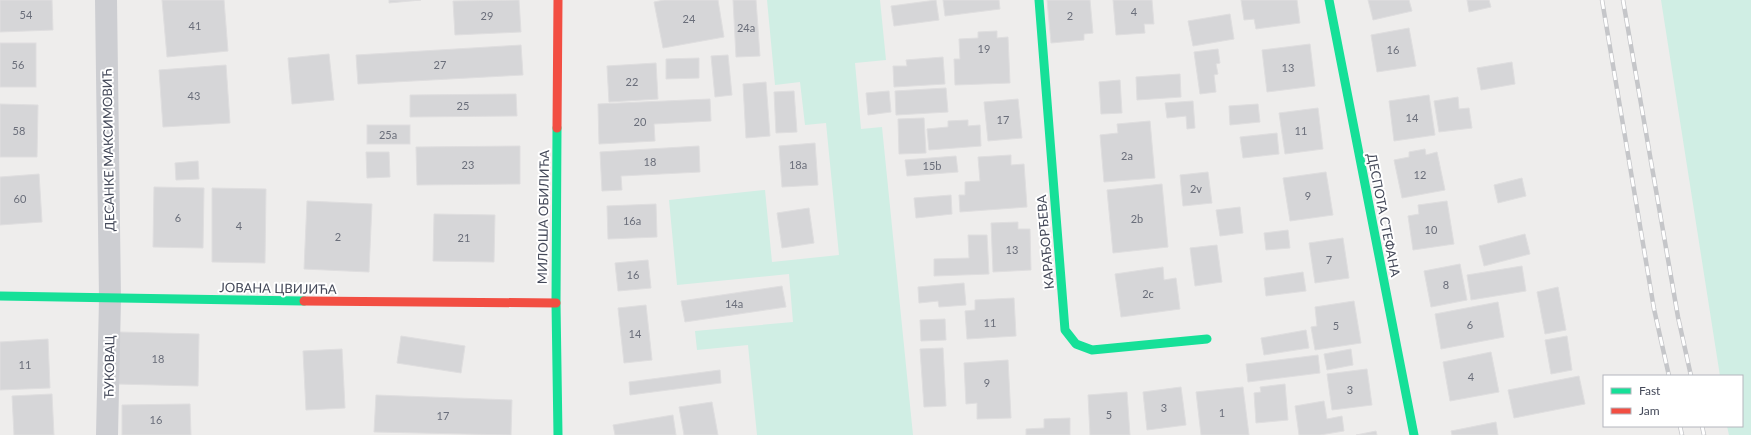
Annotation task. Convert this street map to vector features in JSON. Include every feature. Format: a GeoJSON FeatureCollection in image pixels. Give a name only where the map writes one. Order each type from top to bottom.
{"type":"FeatureCollection","features":[{"type":"Feature","properties":{"kind":"street","name":"ДЕСАНКЕ МАКСИМОВИЋ"},"geometry":{"type":"LineString","coordinates":[[106,0],[110,299]]}},
{"type":"Feature","properties":{"kind":"street","name":"МИЛОША ОБИЛИЋА"},"geometry":{"type":"LineString","coordinates":[[558,0],[556,303],[558,435]]}},
{"type":"Feature","properties":{"kind":"street","name":"КАРАЂОРЂЕВА"},"geometry":{"type":"LineString","coordinates":[[1039,0],[1065,330],[1070,341],[1074,345],[1092,350],[1207,339]]}},
{"type":"Feature","properties":{"kind":"street","name":"ДЕСПОТА СТЕФАНА"},"geometry":{"type":"LineString","coordinates":[[1329,0],[1414,435]]}},
{"type":"Feature","properties":{"kind":"street","name":"ЈОВАНА ЦВИЈИЋА"},"geometry":{"type":"LineString","coordinates":[[0,296],[110,299],[556,303]]}},
{"type":"Feature","properties":{"kind":"street","name":"ЋУКОВАЦ"},"geometry":{"type":"LineString","coordinates":[[107,435],[110,299]]}},
{"type":"Feature","properties":{"kind":"green space"},"geometry":{"type":"Polygon","coordinates":[[[767,0],[880,0],[886,60],[855,63],[861,129],[882,127],[913,435],[757,435],[748,345],[697,350],[695,331],[793,322],[789,274],[677,285],[669,200],[765,190],[772,262],[839,255],[826,123],[805,125],[800,82],[775,85],[767,0]]]}},
{"type":"Feature","properties":{"kind":"green space"},"geometry":{"type":"Polygon","coordinates":[[[1661,0],[1751,0],[1751,435],[1729,435],[1727,427],[1743,427],[1743,375],[1720,375],[1661,0]]]}},
{"type":"Feature","properties":{"kind":"building"},"geometry":{"type":"Polygon","coordinates":[[[0,0],[52,0],[53,30],[0,32],[0,0]]]}},
{"type":"Feature","properties":{"kind":"building"},"geometry":{"type":"Polygon","coordinates":[[[162,0],[224,0],[228,51],[167,57],[162,0]]]}},
{"type":"Feature","properties":{"kind":"building"},"geometry":{"type":"Polygon","coordinates":[[[389,0],[421,0],[389,3],[389,0]]]}},
{"type":"Feature","properties":{"kind":"building"},"geometry":{"type":"Polygon","coordinates":[[[519,0],[521,32],[455,35],[453,1],[519,0]]]}},
{"type":"Feature","properties":{"kind":"building"},"geometry":{"type":"Polygon","coordinates":[[[664,0],[718,0],[724,37],[663,48],[654,2],[664,0]]]}},
{"type":"Feature","properties":{"kind":"building"},"geometry":{"type":"Polygon","coordinates":[[[733,0],[756,0],[760,56],[736,57],[733,0]]]}},
{"type":"Feature","properties":{"kind":"building"},"geometry":{"type":"Polygon","coordinates":[[[936,0],[939,20],[894,26],[891,6],[936,0]]]}},
{"type":"Feature","properties":{"kind":"building"},"geometry":{"type":"Polygon","coordinates":[[[943,0],[999,0],[1000,9],[945,16],[943,0]]]}},
{"type":"Feature","properties":{"kind":"building"},"geometry":{"type":"Polygon","coordinates":[[[1047,0],[1090,0],[1093,33],[1084,34],[1084,40],[1051,43],[1047,0]]]}},
{"type":"Feature","properties":{"kind":"building"},"geometry":{"type":"Polygon","coordinates":[[[1113,0],[1152,0],[1154,24],[1144,24],[1145,33],[1116,35],[1113,0]]]}},
{"type":"Feature","properties":{"kind":"building"},"geometry":{"type":"Polygon","coordinates":[[[1241,0],[1297,0],[1300,23],[1256,29],[1254,19],[1244,20],[1241,0]]]}},
{"type":"Feature","properties":{"kind":"building"},"geometry":{"type":"Polygon","coordinates":[[[1368,0],[1409,0],[1412,11],[1373,20],[1368,0]]]}},
{"type":"Feature","properties":{"kind":"building"},"geometry":{"type":"Polygon","coordinates":[[[1467,0],[1489,0],[1491,7],[1469,12],[1467,0]]]}},
{"type":"Feature","properties":{"kind":"building"},"geometry":{"type":"Polygon","coordinates":[[[1230,14],[1234,39],[1193,46],[1188,21],[1230,14]]]}},
{"type":"Feature","properties":{"kind":"building"},"geometry":{"type":"Polygon","coordinates":[[[1409,28],[1416,66],[1377,72],[1371,35],[1409,28]]]}},
{"type":"Feature","properties":{"kind":"building"},"geometry":{"type":"Polygon","coordinates":[[[997,31],[997,38],[1008,37],[1010,83],[955,85],[954,59],[960,59],[959,39],[978,38],[978,32],[997,31]]]}},
{"type":"Feature","properties":{"kind":"building"},"geometry":{"type":"Polygon","coordinates":[[[0,43],[36,43],[36,87],[0,87],[0,43]]]}},
{"type":"Feature","properties":{"kind":"building"},"geometry":{"type":"Polygon","coordinates":[[[1310,44],[1315,86],[1267,92],[1262,50],[1310,44]]]}},
{"type":"Feature","properties":{"kind":"building"},"geometry":{"type":"Polygon","coordinates":[[[521,45],[523,75],[358,84],[356,55],[521,45]]]}},
{"type":"Feature","properties":{"kind":"building"},"geometry":{"type":"Polygon","coordinates":[[[1218,49],[1220,63],[1216,64],[1218,74],[1214,75],[1216,92],[1200,94],[1194,52],[1218,49]]]}},
{"type":"Feature","properties":{"kind":"building"},"geometry":{"type":"Polygon","coordinates":[[[329,54],[334,100],[292,104],[288,58],[329,54]]]}},
{"type":"Feature","properties":{"kind":"building"},"geometry":{"type":"Polygon","coordinates":[[[728,55],[732,95],[715,97],[711,56],[728,55]]]}},
{"type":"Feature","properties":{"kind":"building"},"geometry":{"type":"Polygon","coordinates":[[[943,57],[945,84],[894,87],[893,66],[907,66],[906,60],[943,57]]]}},
{"type":"Feature","properties":{"kind":"building"},"geometry":{"type":"Polygon","coordinates":[[[699,58],[699,78],[666,79],[666,59],[699,58]]]}},
{"type":"Feature","properties":{"kind":"building"},"geometry":{"type":"Polygon","coordinates":[[[1512,62],[1515,84],[1481,90],[1477,68],[1512,62]]]}},
{"type":"Feature","properties":{"kind":"building"},"geometry":{"type":"Polygon","coordinates":[[[656,63],[658,99],[609,102],[607,66],[656,63]]]}},
{"type":"Feature","properties":{"kind":"building"},"geometry":{"type":"Polygon","coordinates":[[[226,65],[230,123],[163,127],[159,70],[226,65]]]}},
{"type":"Feature","properties":{"kind":"building"},"geometry":{"type":"Polygon","coordinates":[[[1180,74],[1181,97],[1137,100],[1136,77],[1180,74]]]}},
{"type":"Feature","properties":{"kind":"building"},"geometry":{"type":"Polygon","coordinates":[[[1120,80],[1122,113],[1101,114],[1099,82],[1120,80]]]}},
{"type":"Feature","properties":{"kind":"building"},"geometry":{"type":"Polygon","coordinates":[[[766,82],[770,136],[746,138],[743,84],[766,82]]]}},
{"type":"Feature","properties":{"kind":"building"},"geometry":{"type":"Polygon","coordinates":[[[946,88],[948,112],[896,115],[895,91],[946,88]]]}},
{"type":"Feature","properties":{"kind":"building"},"geometry":{"type":"Polygon","coordinates":[[[794,91],[797,132],[776,133],[774,92],[794,91]]]}},
{"type":"Feature","properties":{"kind":"building"},"geometry":{"type":"Polygon","coordinates":[[[889,91],[891,112],[868,115],[866,93],[889,91]]]}},
{"type":"Feature","properties":{"kind":"building"},"geometry":{"type":"Polygon","coordinates":[[[516,94],[517,116],[410,117],[410,95],[516,94]]]}},
{"type":"Feature","properties":{"kind":"building"},"geometry":{"type":"Polygon","coordinates":[[[1429,95],[1435,135],[1394,141],[1389,101],[1429,95]]]}},
{"type":"Feature","properties":{"kind":"building"},"geometry":{"type":"Polygon","coordinates":[[[1458,97],[1459,109],[1469,108],[1472,128],[1439,132],[1434,101],[1458,97]]]}},
{"type":"Feature","properties":{"kind":"building"},"geometry":{"type":"Polygon","coordinates":[[[710,99],[711,121],[654,124],[655,141],[599,144],[598,104],[710,99]]]}},
{"type":"Feature","properties":{"kind":"building"},"geometry":{"type":"Polygon","coordinates":[[[1018,99],[1022,138],[988,141],[984,102],[1018,99]]]}},
{"type":"Feature","properties":{"kind":"building"},"geometry":{"type":"Polygon","coordinates":[[[1193,101],[1195,128],[1187,129],[1186,116],[1167,118],[1165,103],[1193,101]]]}},
{"type":"Feature","properties":{"kind":"building"},"geometry":{"type":"Polygon","coordinates":[[[0,104],[38,105],[37,157],[0,157],[0,104]]]}},
{"type":"Feature","properties":{"kind":"building"},"geometry":{"type":"Polygon","coordinates":[[[1258,104],[1260,122],[1230,125],[1229,106],[1258,104]]]}},
{"type":"Feature","properties":{"kind":"building"},"geometry":{"type":"Polygon","coordinates":[[[1318,108],[1323,149],[1285,154],[1279,113],[1318,108]]]}},
{"type":"Feature","properties":{"kind":"building"},"geometry":{"type":"Polygon","coordinates":[[[924,118],[926,153],[899,154],[898,119],[924,118]]]}},
{"type":"Feature","properties":{"kind":"building"},"geometry":{"type":"Polygon","coordinates":[[[968,120],[968,126],[980,125],[981,146],[929,150],[927,129],[948,127],[948,121],[968,120]]]}},
{"type":"Feature","properties":{"kind":"building"},"geometry":{"type":"Polygon","coordinates":[[[1150,121],[1155,178],[1104,182],[1100,135],[1118,133],[1117,124],[1150,121]]]}},
{"type":"Feature","properties":{"kind":"building"},"geometry":{"type":"Polygon","coordinates":[[[367,125],[410,125],[410,144],[367,144],[367,125]]]}},
{"type":"Feature","properties":{"kind":"building"},"geometry":{"type":"Polygon","coordinates":[[[1277,133],[1279,154],[1243,158],[1240,137],[1277,133]]]}},
{"type":"Feature","properties":{"kind":"building"},"geometry":{"type":"Polygon","coordinates":[[[815,143],[818,185],[782,187],[779,146],[815,143]]]}},
{"type":"Feature","properties":{"kind":"building"},"geometry":{"type":"Polygon","coordinates":[[[520,146],[520,184],[417,185],[416,147],[520,146]]]}},
{"type":"Feature","properties":{"kind":"building"},"geometry":{"type":"Polygon","coordinates":[[[699,146],[700,172],[621,176],[622,190],[602,191],[600,152],[699,146]]]}},
{"type":"Feature","properties":{"kind":"building"},"geometry":{"type":"Polygon","coordinates":[[[1425,149],[1426,155],[1437,152],[1445,190],[1402,198],[1394,160],[1409,157],[1409,152],[1425,149]]]}},
{"type":"Feature","properties":{"kind":"building"},"geometry":{"type":"Polygon","coordinates":[[[366,152],[389,152],[390,177],[367,178],[366,152]]]}},
{"type":"Feature","properties":{"kind":"building"},"geometry":{"type":"Polygon","coordinates":[[[1011,155],[1011,165],[1024,164],[1027,207],[960,212],[959,195],[965,195],[965,182],[980,181],[978,157],[1011,155]]]}},
{"type":"Feature","properties":{"kind":"building"},"geometry":{"type":"Polygon","coordinates":[[[956,156],[958,172],[907,176],[905,160],[956,156]]]}},
{"type":"Feature","properties":{"kind":"building"},"geometry":{"type":"Polygon","coordinates":[[[198,161],[199,179],[176,180],[175,163],[198,161]]]}},
{"type":"Feature","properties":{"kind":"building"},"geometry":{"type":"Polygon","coordinates":[[[1208,172],[1212,203],[1183,206],[1180,175],[1208,172]]]}},
{"type":"Feature","properties":{"kind":"building"},"geometry":{"type":"Polygon","coordinates":[[[1326,172],[1333,215],[1290,221],[1283,178],[1326,172]]]}},
{"type":"Feature","properties":{"kind":"building"},"geometry":{"type":"Polygon","coordinates":[[[39,174],[42,222],[0,225],[0,177],[39,174]]]}},
{"type":"Feature","properties":{"kind":"building"},"geometry":{"type":"Polygon","coordinates":[[[1522,178],[1526,196],[1498,203],[1494,185],[1522,178]]]}},
{"type":"Feature","properties":{"kind":"building"},"geometry":{"type":"Polygon","coordinates":[[[1162,184],[1168,247],[1113,253],[1107,190],[1162,184]]]}},
{"type":"Feature","properties":{"kind":"building"},"geometry":{"type":"Polygon","coordinates":[[[154,187],[204,188],[203,248],[153,247],[154,187]]]}},
{"type":"Feature","properties":{"kind":"building"},"geometry":{"type":"Polygon","coordinates":[[[212,188],[266,189],[265,263],[212,262],[212,188]]]}},
{"type":"Feature","properties":{"kind":"building"},"geometry":{"type":"Polygon","coordinates":[[[951,195],[952,214],[916,218],[914,198],[951,195]]]}},
{"type":"Feature","properties":{"kind":"building"},"geometry":{"type":"Polygon","coordinates":[[[307,201],[372,204],[369,272],[304,269],[307,201]]]}},
{"type":"Feature","properties":{"kind":"building"},"geometry":{"type":"Polygon","coordinates":[[[1447,201],[1454,244],[1413,250],[1408,216],[1419,214],[1418,205],[1447,201]]]}},
{"type":"Feature","properties":{"kind":"building"},"geometry":{"type":"Polygon","coordinates":[[[656,204],[657,237],[608,239],[607,206],[656,204]]]}},
{"type":"Feature","properties":{"kind":"building"},"geometry":{"type":"Polygon","coordinates":[[[1240,207],[1243,233],[1220,236],[1216,210],[1240,207]]]}},
{"type":"Feature","properties":{"kind":"building"},"geometry":{"type":"Polygon","coordinates":[[[809,208],[814,243],[782,248],[777,213],[809,208]]]}},
{"type":"Feature","properties":{"kind":"building"},"geometry":{"type":"Polygon","coordinates":[[[434,214],[495,215],[494,262],[433,261],[434,214]]]}},
{"type":"Feature","properties":{"kind":"building"},"geometry":{"type":"Polygon","coordinates":[[[1018,222],[1018,229],[1030,229],[1031,270],[993,272],[991,223],[1018,222]]]}},
{"type":"Feature","properties":{"kind":"building"},"geometry":{"type":"Polygon","coordinates":[[[1288,230],[1290,248],[1266,250],[1264,233],[1288,230]]]}},
{"type":"Feature","properties":{"kind":"building"},"geometry":{"type":"Polygon","coordinates":[[[1525,234],[1530,254],[1484,266],[1479,246],[1525,234]]]}},
{"type":"Feature","properties":{"kind":"building"},"geometry":{"type":"Polygon","coordinates":[[[968,235],[987,235],[989,274],[934,276],[934,259],[969,258],[968,235]]]}},
{"type":"Feature","properties":{"kind":"building"},"geometry":{"type":"Polygon","coordinates":[[[1343,238],[1349,278],[1315,283],[1309,243],[1343,238]]]}},
{"type":"Feature","properties":{"kind":"building"},"geometry":{"type":"Polygon","coordinates":[[[1217,245],[1222,282],[1195,286],[1190,248],[1217,245]]]}},
{"type":"Feature","properties":{"kind":"building"},"geometry":{"type":"Polygon","coordinates":[[[648,260],[651,288],[618,291],[615,263],[648,260]]]}},
{"type":"Feature","properties":{"kind":"building"},"geometry":{"type":"Polygon","coordinates":[[[1460,264],[1467,300],[1431,307],[1424,271],[1460,264]]]}},
{"type":"Feature","properties":{"kind":"building"},"geometry":{"type":"Polygon","coordinates":[[[1522,266],[1526,291],[1471,300],[1467,275],[1522,266]]]}},
{"type":"Feature","properties":{"kind":"building"},"geometry":{"type":"Polygon","coordinates":[[[1163,267],[1164,280],[1176,278],[1180,309],[1121,317],[1115,274],[1163,267]]]}},
{"type":"Feature","properties":{"kind":"building"},"geometry":{"type":"Polygon","coordinates":[[[1303,272],[1306,291],[1266,296],[1264,278],[1303,272]]]}},
{"type":"Feature","properties":{"kind":"building"},"geometry":{"type":"Polygon","coordinates":[[[964,283],[966,305],[939,307],[938,301],[919,303],[918,287],[964,283]]]}},
{"type":"Feature","properties":{"kind":"building"},"geometry":{"type":"Polygon","coordinates":[[[782,286],[786,307],[685,322],[681,301],[782,286]]]}},
{"type":"Feature","properties":{"kind":"building"},"geometry":{"type":"Polygon","coordinates":[[[1558,287],[1566,330],[1545,334],[1537,292],[1558,287]]]}},
{"type":"Feature","properties":{"kind":"building"},"geometry":{"type":"Polygon","coordinates":[[[1014,298],[1016,336],[967,339],[965,311],[975,310],[975,300],[1014,298]]]}},
{"type":"Feature","properties":{"kind":"building"},"geometry":{"type":"Polygon","coordinates":[[[1354,301],[1361,343],[1315,350],[1311,327],[1317,326],[1315,307],[1354,301]]]}},
{"type":"Feature","properties":{"kind":"building"},"geometry":{"type":"Polygon","coordinates":[[[1498,302],[1504,337],[1441,349],[1435,314],[1498,302]]]}},
{"type":"Feature","properties":{"kind":"building"},"geometry":{"type":"Polygon","coordinates":[[[646,305],[652,360],[624,363],[618,308],[646,305]]]}},
{"type":"Feature","properties":{"kind":"building"},"geometry":{"type":"Polygon","coordinates":[[[945,319],[946,340],[921,341],[920,320],[945,319]]]}},
{"type":"Feature","properties":{"kind":"building"},"geometry":{"type":"Polygon","coordinates":[[[1306,330],[1309,348],[1264,355],[1261,338],[1306,330]]]}},
{"type":"Feature","properties":{"kind":"building"},"geometry":{"type":"Polygon","coordinates":[[[119,332],[199,334],[198,386],[117,384],[119,332]]]}},
{"type":"Feature","properties":{"kind":"building"},"geometry":{"type":"Polygon","coordinates":[[[401,336],[465,346],[461,373],[397,363],[401,336]]]}},
{"type":"Feature","properties":{"kind":"building"},"geometry":{"type":"Polygon","coordinates":[[[1567,336],[1572,370],[1551,374],[1545,340],[1567,336]]]}},
{"type":"Feature","properties":{"kind":"building"},"geometry":{"type":"Polygon","coordinates":[[[48,339],[50,388],[0,390],[0,342],[48,339]]]}},
{"type":"Feature","properties":{"kind":"building"},"geometry":{"type":"Polygon","coordinates":[[[943,348],[946,406],[924,407],[920,349],[943,348]]]}},
{"type":"Feature","properties":{"kind":"building"},"geometry":{"type":"Polygon","coordinates":[[[342,349],[345,408],[306,410],[303,351],[342,349]]]}},
{"type":"Feature","properties":{"kind":"building"},"geometry":{"type":"Polygon","coordinates":[[[1351,349],[1353,365],[1327,370],[1324,354],[1351,349]]]}},
{"type":"Feature","properties":{"kind":"building"},"geometry":{"type":"Polygon","coordinates":[[[1491,352],[1499,392],[1450,401],[1443,362],[1491,352]]]}},
{"type":"Feature","properties":{"kind":"building"},"geometry":{"type":"Polygon","coordinates":[[[1318,355],[1320,373],[1248,382],[1246,364],[1318,355]]]}},
{"type":"Feature","properties":{"kind":"building"},"geometry":{"type":"Polygon","coordinates":[[[1008,360],[1011,418],[977,419],[977,403],[966,404],[964,363],[1008,360]]]}},
{"type":"Feature","properties":{"kind":"building"},"geometry":{"type":"Polygon","coordinates":[[[1367,369],[1372,405],[1332,410],[1327,374],[1367,369]]]}},
{"type":"Feature","properties":{"kind":"building"},"geometry":{"type":"Polygon","coordinates":[[[720,370],[721,383],[630,395],[629,382],[720,370]]]}},
{"type":"Feature","properties":{"kind":"building"},"geometry":{"type":"Polygon","coordinates":[[[1579,376],[1585,404],[1514,418],[1508,390],[1579,376]]]}},
{"type":"Feature","properties":{"kind":"building"},"geometry":{"type":"Polygon","coordinates":[[[1285,384],[1288,420],[1256,423],[1254,393],[1261,392],[1260,387],[1285,384]]]}},
{"type":"Feature","properties":{"kind":"building"},"geometry":{"type":"Polygon","coordinates":[[[1181,387],[1186,425],[1147,430],[1143,392],[1181,387]]]}},
{"type":"Feature","properties":{"kind":"building"},"geometry":{"type":"Polygon","coordinates":[[[1243,387],[1249,435],[1201,435],[1196,392],[1243,387]]]}},
{"type":"Feature","properties":{"kind":"building"},"geometry":{"type":"Polygon","coordinates":[[[1127,392],[1130,435],[1090,435],[1088,395],[1127,392]]]}},
{"type":"Feature","properties":{"kind":"building"},"geometry":{"type":"Polygon","coordinates":[[[52,394],[54,435],[14,435],[12,396],[52,394]]]}},
{"type":"Feature","properties":{"kind":"building"},"geometry":{"type":"Polygon","coordinates":[[[376,395],[512,400],[511,435],[374,432],[376,395]]]}},
{"type":"Feature","properties":{"kind":"building"},"geometry":{"type":"Polygon","coordinates":[[[1324,401],[1327,419],[1342,416],[1344,431],[1320,435],[1299,435],[1295,406],[1324,401]]]}},
{"type":"Feature","properties":{"kind":"building"},"geometry":{"type":"Polygon","coordinates":[[[712,402],[718,435],[684,435],[679,407],[712,402]]]}},
{"type":"Feature","properties":{"kind":"building"},"geometry":{"type":"Polygon","coordinates":[[[190,404],[191,435],[122,435],[122,405],[190,404]]]}},
{"type":"Feature","properties":{"kind":"building"},"geometry":{"type":"Polygon","coordinates":[[[673,415],[676,435],[615,435],[613,425],[673,415]]]}},
{"type":"Feature","properties":{"kind":"building"},"geometry":{"type":"Polygon","coordinates":[[[1070,418],[1070,435],[1026,435],[1026,429],[1044,428],[1044,419],[1070,418]]]}},
{"type":"Feature","properties":{"kind":"building"},"geometry":{"type":"Polygon","coordinates":[[[1496,422],[1498,435],[1452,435],[1451,431],[1496,422]]]}},
{"type":"Feature","properties":{"kind":"building"},"geometry":{"type":"Polygon","coordinates":[[[1376,431],[1377,435],[1356,435],[1376,431]]]}},
{"type":"Feature","properties":{"kind":"railway"},"geometry":{"type":"LineString","coordinates":[[1602,0],[1654,309],[1669,375]]}},
{"type":"Feature","properties":{"kind":"railway"},"geometry":{"type":"LineString","coordinates":[[1623,0],[1678,317],[1691,375]]}},
{"type":"Feature","properties":{"kind":"railway"},"geometry":{"type":"LineString","coordinates":[[1680,427],[1682,435]]}},
{"type":"Feature","properties":{"kind":"railway"},"geometry":{"type":"LineString","coordinates":[[1702,427],[1704,435]]}},
{"type":"Feature","properties":{"kind":"traffic: fast"},"geometry":{"type":"LineString","coordinates":[[1039,0],[1065,330],[1076,344],[1092,350],[1207,339]]}},
{"type":"Feature","properties":{"kind":"traffic: fast"},"geometry":{"type":"LineString","coordinates":[[1329,0],[1414,435]]}},
{"type":"Feature","properties":{"kind":"traffic: fast"},"geometry":{"type":"LineString","coordinates":[[557,128],[556,303],[558,435]]}},
{"type":"Feature","properties":{"kind":"traffic: fast"},"geometry":{"type":"LineString","coordinates":[[0,296],[304,301]]}},
{"type":"Feature","properties":{"kind":"traffic: jam"},"geometry":{"type":"LineString","coordinates":[[557,128],[558,0]]}},
{"type":"Feature","properties":{"kind":"traffic: jam"},"geometry":{"type":"LineString","coordinates":[[304,301],[556,303]]}}]}
